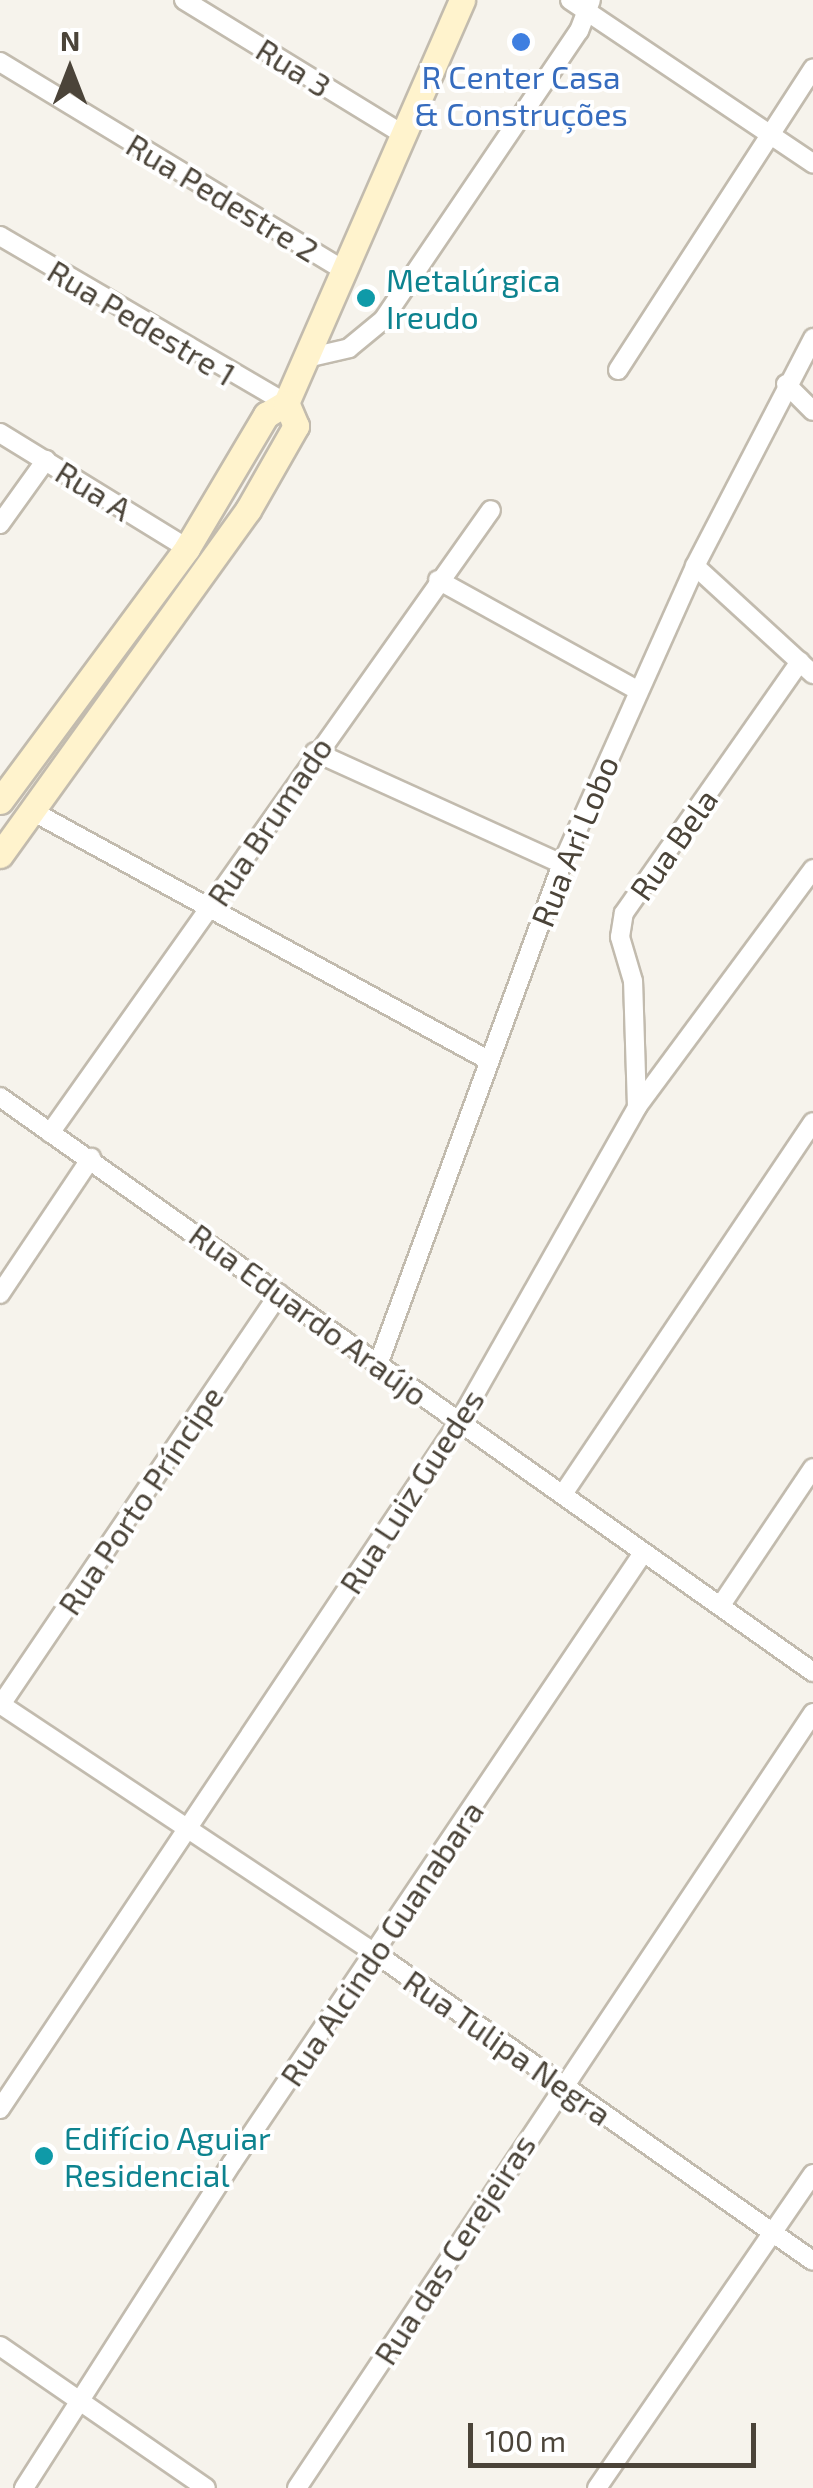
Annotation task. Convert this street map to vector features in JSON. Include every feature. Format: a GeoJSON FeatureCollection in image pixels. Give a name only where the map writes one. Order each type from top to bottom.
{"type":"FeatureCollection","features":[{"type":"Feature","properties":{"kind":"main road"},"geometry":{"type":"LineString","coordinates":[[0,801],[188,548],[266,416],[286,403],[311,357],[343,270],[462,0]]}},
{"type":"Feature","properties":{"kind":"main road"},"geometry":{"type":"LineString","coordinates":[[0,856],[214,563],[296,426],[286,403]]}},
{"type":"Feature","properties":{"kind":"main road"},"geometry":{"type":"LineString","coordinates":[[188,548],[214,563]]}},
{"type":"Feature","properties":{"kind":"main road"},"geometry":{"type":"LineString","coordinates":[[26,764],[53,781]]}},
{"type":"Feature","properties":{"kind":"street","name":"Rua 3"},"geometry":{"type":"LineString","coordinates":[[184,0],[404,135]]}},
{"type":"Feature","properties":{"kind":"street"},"geometry":{"type":"LineString","coordinates":[[570,0],[589,5],[813,162]]}},
{"type":"Feature","properties":{"kind":"street"},"geometry":{"type":"LineString","coordinates":[[311,357],[349,348],[384,320],[589,5]]}},
{"type":"Feature","properties":{"kind":"street","name":"Rua Pedestre 2"},"geometry":{"type":"LineString","coordinates":[[0,62],[343,270]]}},
{"type":"Feature","properties":{"kind":"street"},"geometry":{"type":"LineString","coordinates":[[618,370],[813,69]]}},
{"type":"Feature","properties":{"kind":"street","name":"Rua Pedestre 1"},"geometry":{"type":"LineString","coordinates":[[0,236],[262,396],[286,403]]}},
{"type":"Feature","properties":{"kind":"street","name":"Rua Ari Lobo"},"geometry":{"type":"LineString","coordinates":[[379,1362],[562,864],[695,566],[813,338]]}},
{"type":"Feature","properties":{"kind":"street"},"geometry":{"type":"LineString","coordinates":[[786,384],[813,411]]}},
{"type":"Feature","properties":{"kind":"street","name":"Rua A"},"geometry":{"type":"LineString","coordinates":[[0,433],[188,548]]}},
{"type":"Feature","properties":{"kind":"street"},"geometry":{"type":"LineString","coordinates":[[0,524],[46,460]]}},
{"type":"Feature","properties":{"kind":"street","name":"Rua Brumado"},"geometry":{"type":"LineString","coordinates":[[50,1133],[315,752],[491,510]]}},
{"type":"Feature","properties":{"kind":"street"},"geometry":{"type":"LineString","coordinates":[[695,566],[807,668]]}},
{"type":"Feature","properties":{"kind":"street"},"geometry":{"type":"LineString","coordinates":[[438,580],[637,690]]}},
{"type":"Feature","properties":{"kind":"street","name":"Rua Bela"},"geometry":{"type":"LineString","coordinates":[[637,1107],[633,980],[620,937],[624,913],[807,668]]}},
{"type":"Feature","properties":{"kind":"street"},"geometry":{"type":"LineString","coordinates":[[315,752],[562,864]]}},
{"type":"Feature","properties":{"kind":"street"},"geometry":{"type":"LineString","coordinates":[[32,810],[488,1060]]}},
{"type":"Feature","properties":{"kind":"street","name":"Rua Luiz Guedes"},"geometry":{"type":"LineString","coordinates":[[0,2109],[459,1422],[637,1107],[813,869]]}},
{"type":"Feature","properties":{"kind":"street","name":"Rua Eduardo Araújo"},"geometry":{"type":"LineString","coordinates":[[0,1097],[813,1672]]}},
{"type":"Feature","properties":{"kind":"street"},"geometry":{"type":"LineString","coordinates":[[563,1494],[813,1122]]}},
{"type":"Feature","properties":{"kind":"street"},"geometry":{"type":"LineString","coordinates":[[0,1294],[91,1158]]}},
{"type":"Feature","properties":{"kind":"street","name":"Rua Porto Príncipe"},"geometry":{"type":"LineString","coordinates":[[0,1705],[279,1294]]}},
{"type":"Feature","properties":{"kind":"street"},"geometry":{"type":"LineString","coordinates":[[721,1605],[813,1468]]}},
{"type":"Feature","properties":{"kind":"street","name":"Rua Alcindo Guanabara"},"geometry":{"type":"LineString","coordinates":[[24,2488],[643,1553]]}},
{"type":"Feature","properties":{"kind":"street","name":"Rua Tulipa Negra"},"geometry":{"type":"LineString","coordinates":[[0,1705],[376,1952],[813,2262]]}},
{"type":"Feature","properties":{"kind":"street","name":"Rua das Cerejeiras"},"geometry":{"type":"LineString","coordinates":[[297,2488],[561,2086],[813,1714]]}},
{"type":"Feature","properties":{"kind":"street"},"geometry":{"type":"LineString","coordinates":[[597,2488],[813,2174]]}},
{"type":"Feature","properties":{"kind":"street"},"geometry":{"type":"LineString","coordinates":[[0,2346],[206,2488]]}},
{"type":"Feature","properties":{"kind":"place","name":"R Center Casa & Construções"},"geometry":{"type":"Point","coordinates":[521,42]}},
{"type":"Feature","properties":{"kind":"place","name":"Metalúrgica Ireudo"},"geometry":{"type":"Point","coordinates":[366,298]}},
{"type":"Feature","properties":{"kind":"place","name":"Edifício Aguiar Residencial"},"geometry":{"type":"Point","coordinates":[44,2156]}}]}
